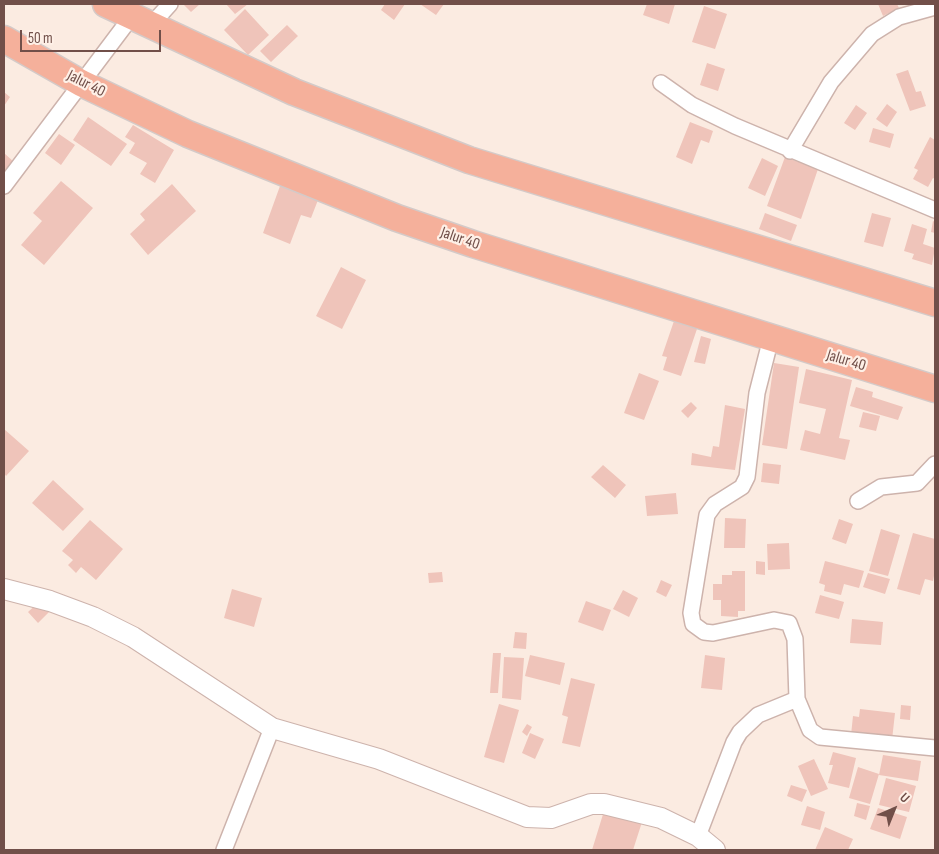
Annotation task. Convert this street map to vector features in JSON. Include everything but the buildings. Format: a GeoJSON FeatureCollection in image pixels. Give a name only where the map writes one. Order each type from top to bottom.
{"type":"FeatureCollection","features":[{"type":"Feature","properties":{"kind":"highway"},"geometry":{"type":"LineString","coordinates":[[106,4],[294,92],[469,160],[935,303]]}},
{"type":"Feature","properties":{"kind":"highway","name":"Jalur 40"},"geometry":{"type":"LineString","coordinates":[[4,40],[81,83],[188,134],[397,218],[935,389]]}},
{"type":"Feature","properties":{"kind":"street"},"geometry":{"type":"LineString","coordinates":[[4,186],[81,83],[142,20],[170,4]]}},
{"type":"Feature","properties":{"kind":"street"},"geometry":{"type":"LineString","coordinates":[[790,151],[830,82],[872,34],[899,17],[935,7]]}},
{"type":"Feature","properties":{"kind":"street"},"geometry":{"type":"LineString","coordinates":[[661,83],[692,105],[790,151],[935,210]]}},
{"type":"Feature","properties":{"kind":"street"},"geometry":{"type":"LineString","coordinates":[[771,338],[757,393],[747,476],[742,487],[714,504],[707,515],[691,613],[693,624],[704,632],[713,633],[774,620],[789,624],[795,639],[797,699],[810,730],[820,737],[935,748]]}},
{"type":"Feature","properties":{"kind":"street"},"geometry":{"type":"LineString","coordinates":[[858,500],[881,487],[917,483],[935,464]]}},
{"type":"Feature","properties":{"kind":"street"},"geometry":{"type":"LineString","coordinates":[[4,589],[50,601],[92,617],[133,637],[272,728],[379,759],[527,817],[551,818],[591,804],[604,804],[661,818],[698,836],[715,850]]}},
{"type":"Feature","properties":{"kind":"street"},"geometry":{"type":"LineString","coordinates":[[698,836],[734,742],[740,732],[758,715],[797,699]]}},
{"type":"Feature","properties":{"kind":"street"},"geometry":{"type":"LineString","coordinates":[[224,850],[272,728]]}}]}
